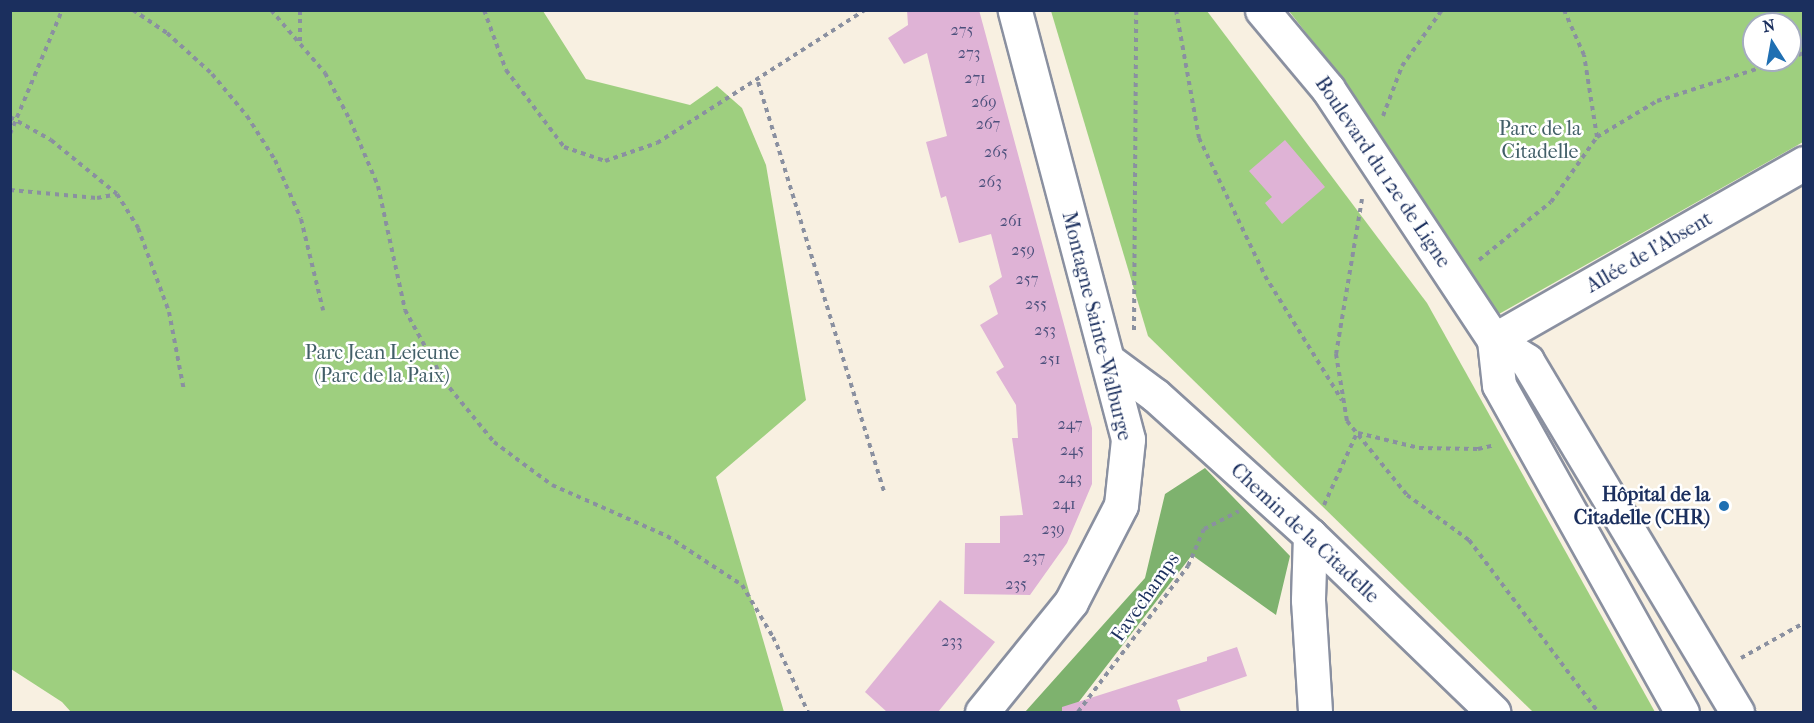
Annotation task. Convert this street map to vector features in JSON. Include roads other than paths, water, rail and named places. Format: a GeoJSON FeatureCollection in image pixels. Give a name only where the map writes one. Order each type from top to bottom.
{"type":"FeatureCollection","features":[{"type":"Feature","properties":{"kind":"street","name":"Montagne Sainte-Walburge"},"geometry":{"type":"LineString","coordinates":[[982,712],[1071,602],[1120,505],[1128,439],[1110,361],[1015,10]]}},
{"type":"Feature","properties":{"kind":"street","name":"Boulevard du 12e de Ligne"},"geometry":{"type":"LineString","coordinates":[[1262,10],[1328,88],[1494,340],[1527,361],[1737,712]]}},
{"type":"Feature","properties":{"kind":"street","name":"Allée de l'Absent"},"geometry":{"type":"LineString","coordinates":[[1494,340],[1803,163]]}},
{"type":"Feature","properties":{"kind":"street","name":"Boulevard du 12e de Ligne"},"geometry":{"type":"LineString","coordinates":[[1494,340],[1499,385],[1682,712]]}},
{"type":"Feature","properties":{"kind":"street","name":"Chemin de la Citadelle"},"geometry":{"type":"LineString","coordinates":[[1110,361],[1155,395],[1310,535],[1493,712]]}},
{"type":"Feature","properties":{"kind":"street"},"geometry":{"type":"LineString","coordinates":[[1310,535],[1307,590],[1315,712]]}},
{"type":"Feature","properties":{"kind":"place","name":"Hôpital de la Citadelle (CHR)"},"geometry":{"type":"Point","coordinates":[1724,506]}},
{"type":"Feature","properties":{"kind":"park label","name":"Parc de la Citadelle"},"geometry":{"type":"Point","coordinates":[1540,140]}},
{"type":"Feature","properties":{"kind":"park label","name":"Parc Jean Lejeune (Parc de la Paix)"},"geometry":{"type":"Point","coordinates":[382,364]}}]}
